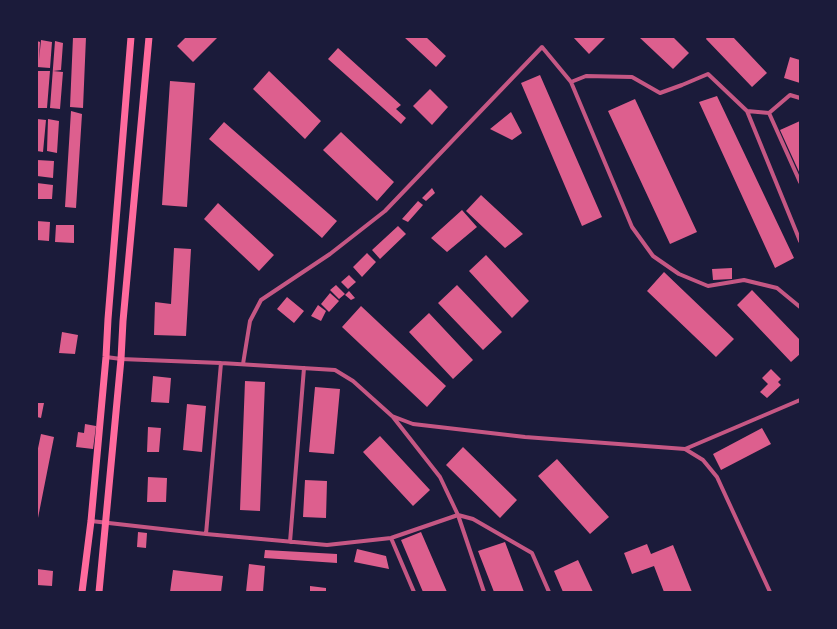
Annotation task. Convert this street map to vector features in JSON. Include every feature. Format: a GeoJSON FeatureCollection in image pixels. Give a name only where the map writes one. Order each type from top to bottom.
{"type":"FeatureCollection","features":[{"type":"Feature","properties":{"kind":"main road"},"geometry":{"type":"LineString","coordinates":[[82,592],[91,521],[106,357],[131,37]]}},
{"type":"Feature","properties":{"kind":"main road"},"geometry":{"type":"LineString","coordinates":[[99,592],[149,37]]}},
{"type":"Feature","properties":{"kind":"street"},"geometry":{"type":"LineString","coordinates":[[243,364],[250,321],[261,300],[330,254],[385,211],[542,47],[571,82],[632,227],[653,256],[679,274],[708,286],[744,280],[777,288],[799,305]]}},
{"type":"Feature","properties":{"kind":"street"},"geometry":{"type":"LineString","coordinates":[[571,82],[586,76],[632,77],[660,93],[708,74],[747,111],[800,241]]}},
{"type":"Feature","properties":{"kind":"street"},"geometry":{"type":"LineString","coordinates":[[747,111],[769,113],[790,95],[800,98]]}},
{"type":"Feature","properties":{"kind":"street"},"geometry":{"type":"LineString","coordinates":[[769,113],[800,182]]}},
{"type":"Feature","properties":{"kind":"street"},"geometry":{"type":"LineString","coordinates":[[106,357],[335,370],[353,381],[392,416],[440,477],[458,516],[484,592]]}},
{"type":"Feature","properties":{"kind":"street"},"geometry":{"type":"LineString","coordinates":[[206,534],[220,363]]}},
{"type":"Feature","properties":{"kind":"street"},"geometry":{"type":"LineString","coordinates":[[290,542],[304,368]]}},
{"type":"Feature","properties":{"kind":"street"},"geometry":{"type":"LineString","coordinates":[[685,449],[800,400]]}},
{"type":"Feature","properties":{"kind":"street"},"geometry":{"type":"LineString","coordinates":[[392,416],[413,424],[526,437],[685,449],[703,460],[717,477],[770,592]]}},
{"type":"Feature","properties":{"kind":"street"},"geometry":{"type":"LineString","coordinates":[[91,521],[206,534],[327,545],[391,538],[458,516],[473,519],[532,553],[549,592]]}},
{"type":"Feature","properties":{"kind":"street"},"geometry":{"type":"LineString","coordinates":[[391,538],[414,592]]}},
{"type":"Feature","properties":{"kind":"building"},"geometry":{"type":"Polygon","coordinates":[[[73,37],[86,37],[83,108],[70,107],[73,37]]]}},
{"type":"Feature","properties":{"kind":"building"},"geometry":{"type":"Polygon","coordinates":[[[186,37],[218,37],[193,62],[177,46],[186,37]]]}},
{"type":"Feature","properties":{"kind":"building"},"geometry":{"type":"Polygon","coordinates":[[[404,37],[426,37],[446,56],[436,67],[404,37]]]}},
{"type":"Feature","properties":{"kind":"building"},"geometry":{"type":"Polygon","coordinates":[[[573,37],[604,37],[605,38],[589,54],[573,37]]]}},
{"type":"Feature","properties":{"kind":"building"},"geometry":{"type":"Polygon","coordinates":[[[639,37],[673,37],[689,53],[673,69],[639,37]]]}},
{"type":"Feature","properties":{"kind":"building"},"geometry":{"type":"Polygon","coordinates":[[[707,37],[733,37],[767,73],[752,87],[706,39],[707,37]]]}},
{"type":"Feature","properties":{"kind":"building"},"geometry":{"type":"Polygon","coordinates":[[[41,40],[52,42],[50,68],[37,67],[37,41],[40,42],[39,60],[41,40]]]}},
{"type":"Feature","properties":{"kind":"building"},"geometry":{"type":"Polygon","coordinates":[[[55,41],[63,43],[61,70],[53,71],[63,72],[60,109],[50,108],[55,41]]]}},
{"type":"Feature","properties":{"kind":"building"},"geometry":{"type":"Polygon","coordinates":[[[338,48],[401,105],[396,109],[406,118],[401,124],[328,59],[338,48]]]}},
{"type":"Feature","properties":{"kind":"building"},"geometry":{"type":"Polygon","coordinates":[[[790,57],[800,60],[800,83],[784,78],[790,57]]]}},
{"type":"Feature","properties":{"kind":"building"},"geometry":{"type":"Polygon","coordinates":[[[37,71],[50,71],[47,108],[37,108],[37,71]]]}},
{"type":"Feature","properties":{"kind":"building"},"geometry":{"type":"Polygon","coordinates":[[[269,71],[321,121],[305,139],[253,89],[269,71]]]}},
{"type":"Feature","properties":{"kind":"building"},"geometry":{"type":"Polygon","coordinates":[[[540,75],[602,217],[582,226],[521,83],[540,75]]]}},
{"type":"Feature","properties":{"kind":"building"},"geometry":{"type":"Polygon","coordinates":[[[170,81],[195,83],[187,207],[162,205],[170,81]]]}},
{"type":"Feature","properties":{"kind":"building"},"geometry":{"type":"Polygon","coordinates":[[[430,89],[448,107],[432,125],[413,106],[430,89]]]}},
{"type":"Feature","properties":{"kind":"building"},"geometry":{"type":"Polygon","coordinates":[[[717,96],[794,258],[775,268],[699,102],[717,96]]]}},
{"type":"Feature","properties":{"kind":"building"},"geometry":{"type":"Polygon","coordinates":[[[635,99],[697,232],[670,244],[608,111],[635,99]]]}},
{"type":"Feature","properties":{"kind":"building"},"geometry":{"type":"Polygon","coordinates":[[[71,111],[82,114],[76,208],[65,207],[71,111]]]}},
{"type":"Feature","properties":{"kind":"building"},"geometry":{"type":"Polygon","coordinates":[[[511,112],[522,133],[512,140],[490,129],[511,112]]]}},
{"type":"Feature","properties":{"kind":"building"},"geometry":{"type":"Polygon","coordinates":[[[37,119],[46,120],[43,152],[37,151],[37,119]]]}},
{"type":"Feature","properties":{"kind":"building"},"geometry":{"type":"Polygon","coordinates":[[[48,119],[59,121],[57,153],[47,151],[48,119]]]}},
{"type":"Feature","properties":{"kind":"building"},"geometry":{"type":"Polygon","coordinates":[[[800,121],[800,174],[780,130],[800,121]]]}},
{"type":"Feature","properties":{"kind":"building"},"geometry":{"type":"Polygon","coordinates":[[[224,122],[337,221],[322,238],[209,139],[224,122]]]}},
{"type":"Feature","properties":{"kind":"building"},"geometry":{"type":"Polygon","coordinates":[[[341,132],[394,182],[377,201],[323,150],[341,132]]]}},
{"type":"Feature","properties":{"kind":"building"},"geometry":{"type":"Polygon","coordinates":[[[37,160],[54,161],[53,178],[37,176],[37,160]]]}},
{"type":"Feature","properties":{"kind":"building"},"geometry":{"type":"Polygon","coordinates":[[[37,183],[53,185],[52,199],[37,199],[37,183]]]}},
{"type":"Feature","properties":{"kind":"building"},"geometry":{"type":"Polygon","coordinates":[[[432,188],[435,193],[426,201],[422,198],[432,188]]]}},
{"type":"Feature","properties":{"kind":"building"},"geometry":{"type":"Polygon","coordinates":[[[481,195],[523,234],[505,248],[466,211],[481,195]]]}},
{"type":"Feature","properties":{"kind":"building"},"geometry":{"type":"Polygon","coordinates":[[[418,201],[423,205],[408,222],[402,219],[418,201]]]}},
{"type":"Feature","properties":{"kind":"building"},"geometry":{"type":"Polygon","coordinates":[[[218,203],[274,255],[259,271],[204,219],[218,203]]]}},
{"type":"Feature","properties":{"kind":"building"},"geometry":{"type":"Polygon","coordinates":[[[462,210],[477,227],[447,252],[431,238],[462,210]]]}},
{"type":"Feature","properties":{"kind":"building"},"geometry":{"type":"Polygon","coordinates":[[[37,221],[50,222],[49,241],[37,240],[37,221]]]}},
{"type":"Feature","properties":{"kind":"building"},"geometry":{"type":"Polygon","coordinates":[[[56,225],[74,225],[74,243],[55,242],[56,225]]]}},
{"type":"Feature","properties":{"kind":"building"},"geometry":{"type":"Polygon","coordinates":[[[398,226],[406,234],[380,259],[372,250],[398,226]]]}},
{"type":"Feature","properties":{"kind":"building"},"geometry":{"type":"Polygon","coordinates":[[[174,248],[191,249],[186,336],[154,335],[155,302],[171,304],[174,248]]]}},
{"type":"Feature","properties":{"kind":"building"},"geometry":{"type":"Polygon","coordinates":[[[367,253],[376,262],[362,277],[353,267],[367,253]]]}},
{"type":"Feature","properties":{"kind":"building"},"geometry":{"type":"Polygon","coordinates":[[[486,255],[529,301],[512,318],[469,271],[486,255]]]}},
{"type":"Feature","properties":{"kind":"building"},"geometry":{"type":"Polygon","coordinates":[[[732,268],[732,279],[713,280],[712,269],[732,268]]]}},
{"type":"Feature","properties":{"kind":"building"},"geometry":{"type":"Polygon","coordinates":[[[664,272],[734,339],[716,357],[647,291],[664,272]]]}},
{"type":"Feature","properties":{"kind":"building"},"geometry":{"type":"Polygon","coordinates":[[[349,275],[356,282],[348,289],[341,282],[349,275]]]}},
{"type":"Feature","properties":{"kind":"building"},"geometry":{"type":"Polygon","coordinates":[[[336,285],[345,294],[339,299],[330,290],[336,285]]]}},
{"type":"Feature","properties":{"kind":"building"},"geometry":{"type":"Polygon","coordinates":[[[457,285],[502,332],[483,350],[438,303],[457,285]]]}},
{"type":"Feature","properties":{"kind":"building"},"geometry":{"type":"Polygon","coordinates":[[[752,290],[800,340],[800,354],[791,362],[737,305],[752,290]]]}},
{"type":"Feature","properties":{"kind":"building"},"geometry":{"type":"Polygon","coordinates":[[[349,291],[355,298],[351,300],[345,295],[349,291]]]}},
{"type":"Feature","properties":{"kind":"building"},"geometry":{"type":"Polygon","coordinates":[[[330,293],[339,301],[329,312],[321,304],[330,293]]]}},
{"type":"Feature","properties":{"kind":"building"},"geometry":{"type":"Polygon","coordinates":[[[287,297],[304,311],[294,323],[277,309],[287,297]]]}},
{"type":"Feature","properties":{"kind":"building"},"geometry":{"type":"Polygon","coordinates":[[[318,305],[326,311],[321,321],[311,316],[318,305]]]}},
{"type":"Feature","properties":{"kind":"building"},"geometry":{"type":"Polygon","coordinates":[[[361,306],[446,386],[427,407],[342,327],[361,306]]]}},
{"type":"Feature","properties":{"kind":"building"},"geometry":{"type":"Polygon","coordinates":[[[429,313],[473,360],[453,379],[409,332],[429,313]]]}},
{"type":"Feature","properties":{"kind":"building"},"geometry":{"type":"Polygon","coordinates":[[[62,332],[78,335],[75,354],[59,353],[62,332]]]}},
{"type":"Feature","properties":{"kind":"building"},"geometry":{"type":"Polygon","coordinates":[[[771,369],[781,379],[778,382],[781,385],[767,398],[760,392],[768,384],[762,378],[771,369]]]}},
{"type":"Feature","properties":{"kind":"building"},"geometry":{"type":"Polygon","coordinates":[[[153,376],[171,378],[169,403],[151,402],[153,376]]]}},
{"type":"Feature","properties":{"kind":"building"},"geometry":{"type":"Polygon","coordinates":[[[245,381],[265,382],[260,511],[240,510],[245,381]]]}},
{"type":"Feature","properties":{"kind":"building"},"geometry":{"type":"Polygon","coordinates":[[[315,387],[340,389],[334,454],[309,452],[315,387]]]}},
{"type":"Feature","properties":{"kind":"building"},"geometry":{"type":"Polygon","coordinates":[[[37,403],[44,403],[41,418],[37,417],[37,403]]]}},
{"type":"Feature","properties":{"kind":"building"},"geometry":{"type":"Polygon","coordinates":[[[187,404],[206,406],[202,452],[183,450],[187,404]]]}},
{"type":"Feature","properties":{"kind":"building"},"geometry":{"type":"Polygon","coordinates":[[[85,424],[96,426],[93,449],[76,447],[78,432],[84,433],[85,424]]]}},
{"type":"Feature","properties":{"kind":"building"},"geometry":{"type":"Polygon","coordinates":[[[148,427],[161,428],[159,452],[147,452],[148,427]]]}},
{"type":"Feature","properties":{"kind":"building"},"geometry":{"type":"Polygon","coordinates":[[[762,428],[771,444],[721,470],[713,454],[762,428]]]}},
{"type":"Feature","properties":{"kind":"building"},"geometry":{"type":"Polygon","coordinates":[[[41,434],[54,437],[37,518],[37,453],[41,434]]]}},
{"type":"Feature","properties":{"kind":"building"},"geometry":{"type":"Polygon","coordinates":[[[380,436],[430,490],[413,506],[363,452],[380,436]]]}},
{"type":"Feature","properties":{"kind":"building"},"geometry":{"type":"Polygon","coordinates":[[[463,447],[517,500],[500,518],[446,465],[463,447]]]}},
{"type":"Feature","properties":{"kind":"building"},"geometry":{"type":"Polygon","coordinates":[[[557,459],[609,517],[590,534],[538,476],[557,459]]]}},
{"type":"Feature","properties":{"kind":"building"},"geometry":{"type":"Polygon","coordinates":[[[148,477],[167,478],[166,502],[147,502],[148,477]]]}},
{"type":"Feature","properties":{"kind":"building"},"geometry":{"type":"Polygon","coordinates":[[[305,480],[327,481],[326,518],[303,517],[305,480]]]}},
{"type":"Feature","properties":{"kind":"building"},"geometry":{"type":"Polygon","coordinates":[[[138,532],[147,533],[146,548],[137,547],[138,532]]]}},
{"type":"Feature","properties":{"kind":"building"},"geometry":{"type":"Polygon","coordinates":[[[421,532],[447,592],[423,592],[401,540],[421,532]]]}},
{"type":"Feature","properties":{"kind":"building"},"geometry":{"type":"Polygon","coordinates":[[[505,542],[524,592],[494,592],[478,551],[505,542]]]}},
{"type":"Feature","properties":{"kind":"building"},"geometry":{"type":"Polygon","coordinates":[[[647,544],[651,554],[673,545],[692,592],[664,592],[654,566],[632,574],[624,553],[647,544]]]}},
{"type":"Feature","properties":{"kind":"building"},"geometry":{"type":"Polygon","coordinates":[[[357,549],[386,556],[389,569],[354,562],[357,549]]]}},
{"type":"Feature","properties":{"kind":"building"},"geometry":{"type":"Polygon","coordinates":[[[265,550],[337,554],[337,563],[264,558],[265,550]]]}},
{"type":"Feature","properties":{"kind":"building"},"geometry":{"type":"Polygon","coordinates":[[[578,560],[593,592],[563,592],[554,571],[578,560]]]}},
{"type":"Feature","properties":{"kind":"building"},"geometry":{"type":"Polygon","coordinates":[[[249,564],[265,566],[263,592],[246,592],[249,564]]]}},
{"type":"Feature","properties":{"kind":"building"},"geometry":{"type":"Polygon","coordinates":[[[37,569],[53,571],[52,586],[37,585],[37,569]]]}},
{"type":"Feature","properties":{"kind":"building"},"geometry":{"type":"Polygon","coordinates":[[[173,570],[223,576],[221,592],[170,592],[173,570]]]}},
{"type":"Feature","properties":{"kind":"building"},"geometry":{"type":"Polygon","coordinates":[[[310,586],[326,588],[326,592],[310,592],[310,586]]]}}]}
